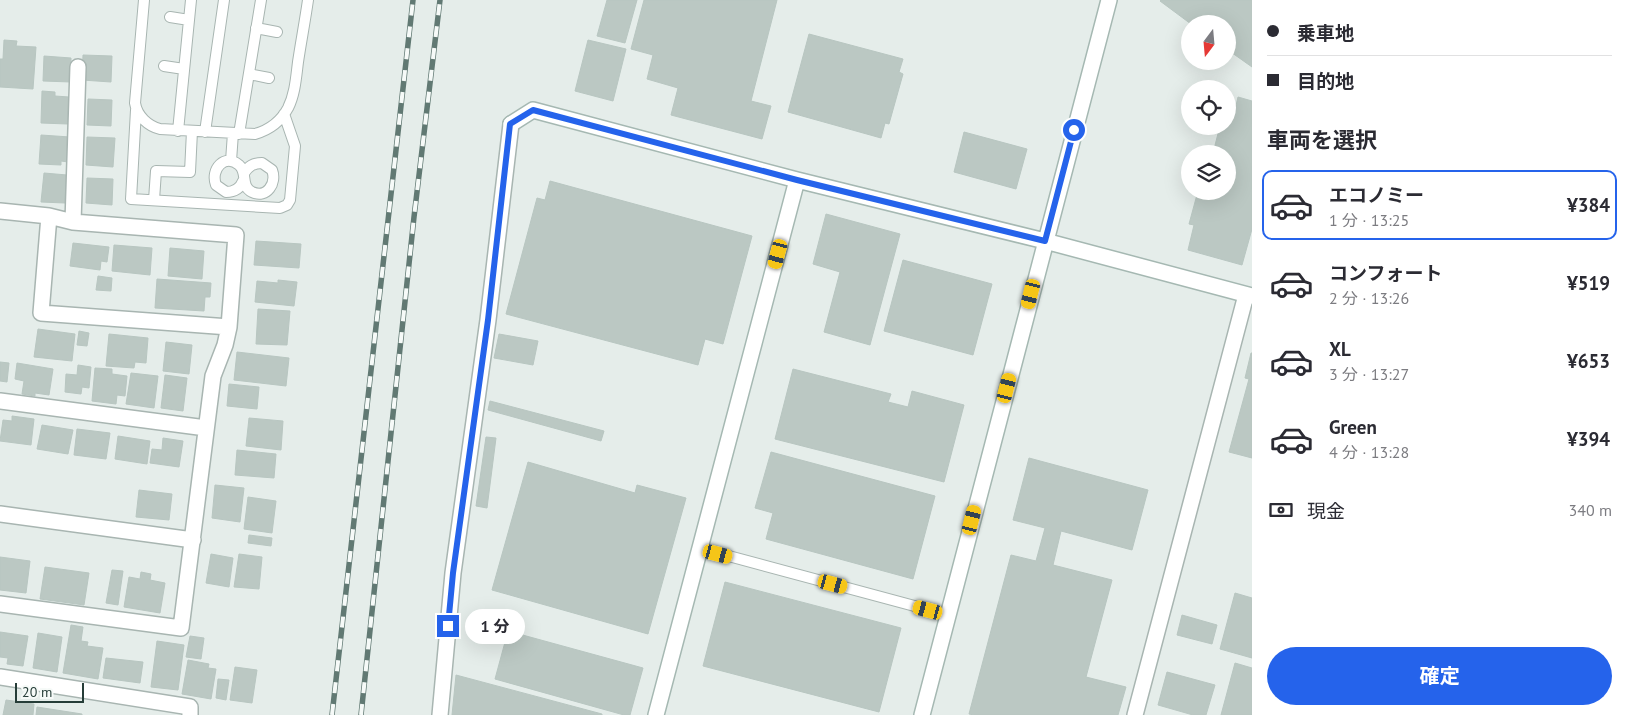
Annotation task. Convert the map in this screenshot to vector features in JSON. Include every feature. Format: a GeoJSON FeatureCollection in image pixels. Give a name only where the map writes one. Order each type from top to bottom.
{"type":"FeatureCollection","features":[{"type":"Feature","properties":{"kind":"street"},"geometry":{"type":"LineString","coordinates":[[922,715],[1109,0]]}},
{"type":"Feature","properties":{"kind":"street"},"geometry":{"type":"LineString","coordinates":[[73,222],[78,66]]}},
{"type":"Feature","properties":{"kind":"street"},"geometry":{"type":"LineString","coordinates":[[440,715],[453,573],[488,320],[510,124],[533,110],[797,180],[1045,241],[1249,295],[1135,715]]}},
{"type":"Feature","properties":{"kind":"street"},"geometry":{"type":"LineString","coordinates":[[656,715],[797,180]]}},
{"type":"Feature","properties":{"kind":"street"},"geometry":{"type":"LineString","coordinates":[[0,211],[49,216],[73,222],[236,234],[229,327],[225,345],[213,376],[181,628],[0,604]]}},
{"type":"Feature","properties":{"kind":"street"},"geometry":{"type":"LineString","coordinates":[[49,216],[41,313],[229,327]]}},
{"type":"Feature","properties":{"kind":"street"},"geometry":{"type":"LineString","coordinates":[[0,401],[206,428]]}},
{"type":"Feature","properties":{"kind":"street"},"geometry":{"type":"LineString","coordinates":[[0,514],[193,540]]}},
{"type":"Feature","properties":{"kind":"street"},"geometry":{"type":"LineString","coordinates":[[0,677],[190,707],[190,715]]}},
{"type":"Feature","properties":{"kind":"lane"},"geometry":{"type":"LineString","coordinates":[[144,0],[135,104],[131,199],[280,208],[287,205],[290,200],[295,146],[284,114]]}},
{"type":"Feature","properties":{"kind":"lane"},"geometry":{"type":"LineString","coordinates":[[178,131],[192,0]]}},
{"type":"Feature","properties":{"kind":"lane"},"geometry":{"type":"LineString","coordinates":[[205,132],[224,0]]}},
{"type":"Feature","properties":{"kind":"lane"},"geometry":{"type":"LineString","coordinates":[[231,161],[249,74],[261,0]]}},
{"type":"Feature","properties":{"kind":"lane"},"geometry":{"type":"LineString","coordinates":[[136,110],[154,128],[178,131],[255,134],[273,126],[284,114],[292,98],[308,0]]}},
{"type":"Feature","properties":{"kind":"lane"},"geometry":{"type":"LineString","coordinates":[[170,17],[190,20]]}},
{"type":"Feature","properties":{"kind":"lane"},"geometry":{"type":"LineString","coordinates":[[256,28],[277,32]]}},
{"type":"Feature","properties":{"kind":"lane"},"geometry":{"type":"LineString","coordinates":[[164,66],[184,69]]}},
{"type":"Feature","properties":{"kind":"lane"},"geometry":{"type":"LineString","coordinates":[[249,74],[270,78]]}},
{"type":"Feature","properties":{"kind":"lane"},"geometry":{"type":"LineString","coordinates":[[154,200],[156,171],[190,172],[192,131]]}},
{"type":"Feature","properties":{"kind":"lane"},"geometry":{"type":"LineString","coordinates":[[231,161],[222,163],[216,168],[214,176],[216,185],[222,190],[231,192],[238,188],[244,177],[250,166],[262,163],[272,170],[274,178],[272,186],[265,192],[252,192],[244,177],[239,165],[231,161]]}},
{"type":"Feature","properties":{"kind":"lane"},"geometry":{"type":"LineString","coordinates":[[274,178],[292,179]]}},
{"type":"Feature","properties":{"kind":"lane"},"geometry":{"type":"LineString","coordinates":[[700,548],[948,615]]}},
{"type":"Feature","properties":{"kind":"building"},"geometry":{"type":"Polygon","coordinates":[[[607,0],[637,0],[625,43],[597,36],[607,0]]]}},
{"type":"Feature","properties":{"kind":"building"},"geometry":{"type":"Polygon","coordinates":[[[644,0],[777,0],[751,101],[771,106],[762,139],[671,115],[678,88],[647,79],[653,55],[631,49],[644,0]]]}},
{"type":"Feature","properties":{"kind":"building"},"geometry":{"type":"Polygon","coordinates":[[[1252,0],[1252,67],[1236,56],[1236,15],[1181,15],[1181,17],[1160,1],[1252,0]]]}},
{"type":"Feature","properties":{"kind":"building"},"geometry":{"type":"Polygon","coordinates":[[[809,34],[903,59],[899,72],[903,74],[889,124],[885,123],[881,138],[788,112],[809,34]]]}},
{"type":"Feature","properties":{"kind":"building"},"geometry":{"type":"Polygon","coordinates":[[[4,40],[17,41],[16,46],[36,47],[33,89],[0,87],[0,59],[3,59],[4,40]]]}},
{"type":"Feature","properties":{"kind":"building"},"geometry":{"type":"Polygon","coordinates":[[[588,40],[626,49],[613,101],[575,91],[588,40]]]}},
{"type":"Feature","properties":{"kind":"building"},"geometry":{"type":"Polygon","coordinates":[[[83,55],[112,56],[111,82],[82,80],[83,55]]]}},
{"type":"Feature","properties":{"kind":"building"},"geometry":{"type":"Polygon","coordinates":[[[44,56],[71,58],[71,82],[43,81],[44,56]]]}},
{"type":"Feature","properties":{"kind":"building"},"geometry":{"type":"Polygon","coordinates":[[[42,91],[55,92],[55,96],[69,97],[68,124],[41,123],[42,91]]]}},
{"type":"Feature","properties":{"kind":"building"},"geometry":{"type":"Polygon","coordinates":[[[1238,97],[1252,101],[1252,229],[1242,265],[1188,250],[1194,225],[1189,224],[1196,200],[1236,200],[1236,145],[1215,145],[1218,135],[1236,135],[1236,106],[1238,97]]]}},
{"type":"Feature","properties":{"kind":"building"},"geometry":{"type":"Polygon","coordinates":[[[88,99],[112,100],[111,126],[87,125],[88,99]]]}},
{"type":"Feature","properties":{"kind":"building"},"geometry":{"type":"Polygon","coordinates":[[[964,132],[1027,149],[1016,189],[954,172],[964,132]]]}},
{"type":"Feature","properties":{"kind":"building"},"geometry":{"type":"Polygon","coordinates":[[[41,135],[70,137],[68,162],[61,161],[61,165],[39,164],[41,135]]]}},
{"type":"Feature","properties":{"kind":"building"},"geometry":{"type":"Polygon","coordinates":[[[87,137],[115,138],[113,167],[86,165],[87,137]]]}},
{"type":"Feature","properties":{"kind":"building"},"geometry":{"type":"Polygon","coordinates":[[[44,173],[67,175],[65,203],[41,202],[44,173]]]}},
{"type":"Feature","properties":{"kind":"building"},"geometry":{"type":"Polygon","coordinates":[[[87,178],[113,179],[112,205],[86,203],[87,178]]]}},
{"type":"Feature","properties":{"kind":"building"},"geometry":{"type":"Polygon","coordinates":[[[550,181],[752,236],[723,344],[705,339],[698,365],[506,314],[537,198],[545,200],[550,181]]]}},
{"type":"Feature","properties":{"kind":"building"},"geometry":{"type":"Polygon","coordinates":[[[826,214],[900,234],[870,345],[824,332],[840,272],[813,264],[826,214]]]}},
{"type":"Feature","properties":{"kind":"building"},"geometry":{"type":"Polygon","coordinates":[[[256,241],[301,244],[299,268],[254,265],[256,241]]]}},
{"type":"Feature","properties":{"kind":"building"},"geometry":{"type":"Polygon","coordinates":[[[73,243],[109,247],[107,262],[101,261],[100,270],[70,266],[73,243]]]}},
{"type":"Feature","properties":{"kind":"building"},"geometry":{"type":"Polygon","coordinates":[[[114,245],[152,248],[150,275],[112,271],[114,245]]]}},
{"type":"Feature","properties":{"kind":"building"},"geometry":{"type":"Polygon","coordinates":[[[170,248],[204,251],[202,279],[168,276],[170,248]]]}},
{"type":"Feature","properties":{"kind":"building"},"geometry":{"type":"Polygon","coordinates":[[[903,260],[992,284],[973,355],[884,331],[903,260]]]}},
{"type":"Feature","properties":{"kind":"building"},"geometry":{"type":"Polygon","coordinates":[[[98,276],[112,278],[111,291],[96,290],[98,276]]]}},
{"type":"Feature","properties":{"kind":"building"},"geometry":{"type":"Polygon","coordinates":[[[157,279],[211,283],[210,297],[205,297],[204,311],[155,308],[157,279]]]}},
{"type":"Feature","properties":{"kind":"building"},"geometry":{"type":"Polygon","coordinates":[[[278,280],[297,282],[294,306],[255,302],[257,281],[278,283],[278,280]]]}},
{"type":"Feature","properties":{"kind":"building"},"geometry":{"type":"Polygon","coordinates":[[[258,309],[290,311],[287,345],[256,344],[258,309]]]}},
{"type":"Feature","properties":{"kind":"building"},"geometry":{"type":"Polygon","coordinates":[[[38,329],[75,334],[72,361],[34,357],[38,329]]]}},
{"type":"Feature","properties":{"kind":"building"},"geometry":{"type":"Polygon","coordinates":[[[79,331],[89,333],[87,346],[77,345],[79,331]]]}},
{"type":"Feature","properties":{"kind":"building"},"geometry":{"type":"Polygon","coordinates":[[[109,334],[148,338],[146,363],[135,362],[134,368],[106,366],[109,334]]]}},
{"type":"Feature","properties":{"kind":"building"},"geometry":{"type":"Polygon","coordinates":[[[499,334],[538,341],[533,365],[494,358],[499,334]]]}},
{"type":"Feature","properties":{"kind":"building"},"geometry":{"type":"Polygon","coordinates":[[[166,342],[192,345],[189,374],[163,371],[166,342]]]}},
{"type":"Feature","properties":{"kind":"building"},"geometry":{"type":"Polygon","coordinates":[[[237,352],[289,358],[286,386],[234,380],[237,352]]]}},
{"type":"Feature","properties":{"kind":"building"},"geometry":{"type":"Polygon","coordinates":[[[1251,353],[1252,458],[1229,452],[1249,379],[1245,378],[1251,353]]]}},
{"type":"Feature","properties":{"kind":"building"},"geometry":{"type":"Polygon","coordinates":[[[0,362],[9,363],[7,382],[0,381],[0,362]]]}},
{"type":"Feature","properties":{"kind":"building"},"geometry":{"type":"Polygon","coordinates":[[[17,363],[53,369],[49,395],[35,393],[35,396],[22,394],[24,381],[15,379],[17,363]]]}},
{"type":"Feature","properties":{"kind":"building"},"geometry":{"type":"Polygon","coordinates":[[[78,365],[91,367],[89,388],[82,387],[81,394],[65,392],[66,374],[77,375],[78,365]]]}},
{"type":"Feature","properties":{"kind":"building"},"geometry":{"type":"Polygon","coordinates":[[[95,368],[112,369],[112,374],[127,376],[125,396],[117,395],[116,404],[92,401],[95,368]]]}},
{"type":"Feature","properties":{"kind":"building"},"geometry":{"type":"Polygon","coordinates":[[[793,369],[891,394],[888,402],[908,407],[912,391],[964,405],[944,482],[775,439],[793,369]]]}},
{"type":"Feature","properties":{"kind":"building"},"geometry":{"type":"Polygon","coordinates":[[[131,373],[158,376],[154,408],[126,404],[131,373]]]}},
{"type":"Feature","properties":{"kind":"building"},"geometry":{"type":"Polygon","coordinates":[[[165,375],[187,378],[183,411],[161,408],[165,375]]]}},
{"type":"Feature","properties":{"kind":"building"},"geometry":{"type":"Polygon","coordinates":[[[229,384],[259,387],[257,409],[227,406],[229,384]]]}},
{"type":"Feature","properties":{"kind":"building"},"geometry":{"type":"Polygon","coordinates":[[[490,401],[604,431],[601,441],[488,410],[490,401]]]}},
{"type":"Feature","properties":{"kind":"building"},"geometry":{"type":"Polygon","coordinates":[[[12,416],[34,419],[31,445],[0,441],[3,420],[12,421],[12,416]]]}},
{"type":"Feature","properties":{"kind":"building"},"geometry":{"type":"Polygon","coordinates":[[[249,418],[283,421],[281,450],[246,446],[249,418]]]}},
{"type":"Feature","properties":{"kind":"building"},"geometry":{"type":"Polygon","coordinates":[[[42,425],[73,430],[68,454],[37,449],[42,425]]]}},
{"type":"Feature","properties":{"kind":"building"},"geometry":{"type":"Polygon","coordinates":[[[77,429],[110,433],[106,459],[74,455],[77,429]]]}},
{"type":"Feature","properties":{"kind":"building"},"geometry":{"type":"Polygon","coordinates":[[[118,436],[150,441],[147,464],[115,459],[118,436]]]}},
{"type":"Feature","properties":{"kind":"building"},"geometry":{"type":"Polygon","coordinates":[[[486,437],[496,438],[487,508],[476,506],[486,437]]]}},
{"type":"Feature","properties":{"kind":"building"},"geometry":{"type":"Polygon","coordinates":[[[163,438],[183,441],[179,467],[150,463],[152,449],[162,450],[163,438]]]}},
{"type":"Feature","properties":{"kind":"building"},"geometry":{"type":"Polygon","coordinates":[[[237,450],[276,454],[274,478],[235,475],[237,450]]]}},
{"type":"Feature","properties":{"kind":"building"},"geometry":{"type":"Polygon","coordinates":[[[771,452],[935,496],[913,579],[766,539],[773,513],[755,508],[771,452]]]}},
{"type":"Feature","properties":{"kind":"building"},"geometry":{"type":"Polygon","coordinates":[[[1029,458],[1148,490],[1132,550],[1061,531],[1053,565],[1112,580],[1086,677],[1126,687],[1118,715],[969,714],[1011,555],[1036,561],[1045,528],[1013,520],[1029,458]]]}},
{"type":"Feature","properties":{"kind":"building"},"geometry":{"type":"Polygon","coordinates":[[[528,462],[635,493],[637,485],[686,498],[648,634],[492,590],[528,462]]]}},
{"type":"Feature","properties":{"kind":"building"},"geometry":{"type":"Polygon","coordinates":[[[215,485],[244,488],[240,522],[212,518],[215,485]]]}},
{"type":"Feature","properties":{"kind":"building"},"geometry":{"type":"Polygon","coordinates":[[[139,490],[172,494],[169,520],[136,517],[139,490]]]}},
{"type":"Feature","properties":{"kind":"building"},"geometry":{"type":"Polygon","coordinates":[[[248,497],[276,501],[272,533],[244,529],[248,497]]]}},
{"type":"Feature","properties":{"kind":"building"},"geometry":{"type":"Polygon","coordinates":[[[249,535],[272,538],[271,546],[248,543],[249,535]]]}},
{"type":"Feature","properties":{"kind":"building"},"geometry":{"type":"Polygon","coordinates":[[[211,554],[233,558],[229,587],[206,583],[211,554]]]}},
{"type":"Feature","properties":{"kind":"building"},"geometry":{"type":"Polygon","coordinates":[[[239,554],[262,557],[259,589],[234,587],[239,554]]]}},
{"type":"Feature","properties":{"kind":"building"},"geometry":{"type":"Polygon","coordinates":[[[0,557],[30,561],[26,593],[0,590],[0,557]]]}},
{"type":"Feature","properties":{"kind":"building"},"geometry":{"type":"Polygon","coordinates":[[[45,567],[89,573],[84,605],[40,599],[45,567]]]}},
{"type":"Feature","properties":{"kind":"building"},"geometry":{"type":"Polygon","coordinates":[[[112,570],[123,571],[118,605],[106,603],[112,570]]]}},
{"type":"Feature","properties":{"kind":"building"},"geometry":{"type":"Polygon","coordinates":[[[141,572],[151,574],[150,580],[165,583],[160,613],[124,607],[129,577],[140,579],[141,572]]]}},
{"type":"Feature","properties":{"kind":"building"},"geometry":{"type":"Polygon","coordinates":[[[725,582],[901,628],[879,712],[703,666],[725,582]]]}},
{"type":"Feature","properties":{"kind":"building"},"geometry":{"type":"Polygon","coordinates":[[[1235,593],[1252,598],[1252,658],[1220,649],[1235,593]]]}},
{"type":"Feature","properties":{"kind":"building"},"geometry":{"type":"Polygon","coordinates":[[[1182,615],[1217,625],[1212,644],[1177,635],[1182,615]]]}},
{"type":"Feature","properties":{"kind":"building"},"geometry":{"type":"Polygon","coordinates":[[[71,625],[83,627],[81,641],[88,642],[87,646],[103,648],[98,679],[63,673],[71,625]]]}},
{"type":"Feature","properties":{"kind":"building"},"geometry":{"type":"Polygon","coordinates":[[[508,631],[643,668],[630,715],[624,715],[495,679],[508,631]]]}},
{"type":"Feature","properties":{"kind":"building"},"geometry":{"type":"Polygon","coordinates":[[[0,632],[28,636],[23,666],[7,664],[8,658],[0,657],[0,632]]]}},
{"type":"Feature","properties":{"kind":"building"},"geometry":{"type":"Polygon","coordinates":[[[38,633],[62,637],[57,672],[33,668],[38,633]]]}},
{"type":"Feature","properties":{"kind":"building"},"geometry":{"type":"Polygon","coordinates":[[[190,636],[204,638],[201,659],[186,657],[190,636]]]}},
{"type":"Feature","properties":{"kind":"building"},"geometry":{"type":"Polygon","coordinates":[[[157,641],[184,645],[178,690],[151,687],[157,641]]]}},
{"type":"Feature","properties":{"kind":"building"},"geometry":{"type":"Polygon","coordinates":[[[106,658],[143,662],[140,683],[103,678],[106,658]]]}},
{"type":"Feature","properties":{"kind":"building"},"geometry":{"type":"Polygon","coordinates":[[[188,660],[209,664],[208,668],[216,669],[211,699],[182,694],[188,660]]]}},
{"type":"Feature","properties":{"kind":"building"},"geometry":{"type":"Polygon","coordinates":[[[1235,663],[1252,668],[1252,715],[1221,715],[1235,663]]]}},
{"type":"Feature","properties":{"kind":"building"},"geometry":{"type":"Polygon","coordinates":[[[235,667],[257,670],[252,703],[230,700],[235,667]]]}},
{"type":"Feature","properties":{"kind":"building"},"geometry":{"type":"Polygon","coordinates":[[[1167,672],[1215,685],[1206,715],[1193,715],[1158,705],[1167,672]]]}},
{"type":"Feature","properties":{"kind":"building"},"geometry":{"type":"Polygon","coordinates":[[[456,675],[602,714],[602,715],[452,715],[456,675]]]}},
{"type":"Feature","properties":{"kind":"building"},"geometry":{"type":"Polygon","coordinates":[[[218,679],[229,680],[226,700],[216,698],[218,679]]]}},
{"type":"Feature","properties":{"kind":"building"},"geometry":{"type":"Polygon","coordinates":[[[6,700],[34,704],[33,715],[3,715],[6,700]]]}},
{"type":"Feature","properties":{"kind":"building"},"geometry":{"type":"Polygon","coordinates":[[[37,707],[82,714],[82,715],[36,715],[37,707]]]}},
{"type":"Feature","properties":{"kind":"railway"},"geometry":{"type":"LineString","coordinates":[[332,715],[413,0]]}},
{"type":"Feature","properties":{"kind":"railway"},"geometry":{"type":"LineString","coordinates":[[361,715],[414,217],[440,0]]}},
{"type":"Feature","properties":{"kind":"route"},"geometry":{"type":"LineString","coordinates":[[448,626],[453,573],[488,320],[510,124],[533,110],[797,180],[1045,241],[1074,130]]}}]}
